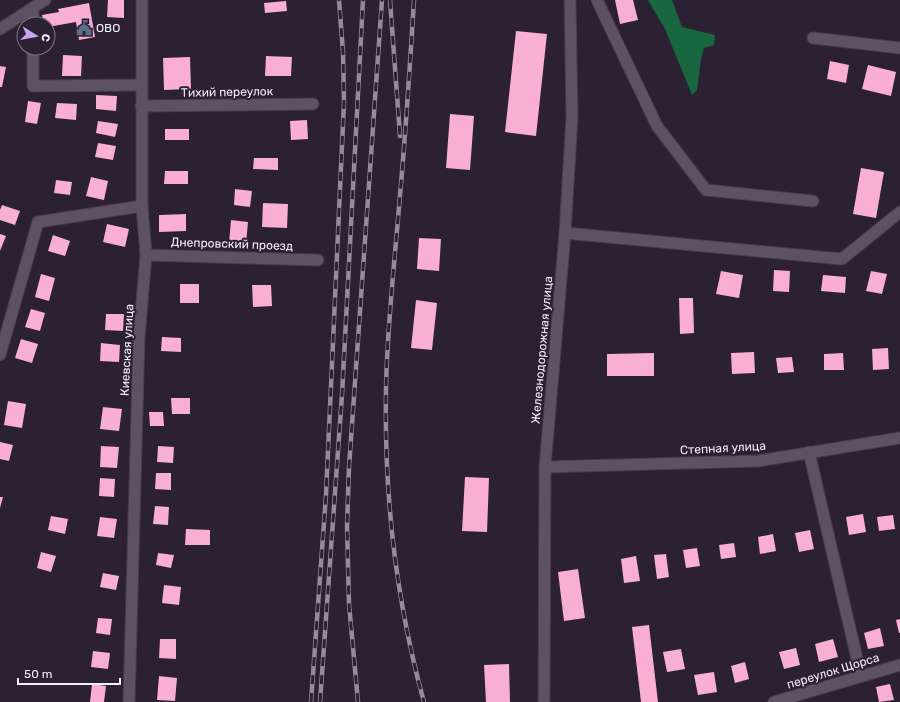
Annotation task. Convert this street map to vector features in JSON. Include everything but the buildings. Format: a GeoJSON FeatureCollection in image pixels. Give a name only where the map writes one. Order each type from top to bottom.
{"type":"FeatureCollection","features":[{"type":"Feature","properties":{"kind":"street"},"geometry":{"type":"LineString","coordinates":[[0,29],[45,0]]}},
{"type":"Feature","properties":{"kind":"street","name":"Киевская улица"},"geometry":{"type":"LineString","coordinates":[[129,702],[139,338],[146,255],[142,206],[142,0]]}},
{"type":"Feature","properties":{"kind":"street","name":"Железнодорожная улица"},"geometry":{"type":"LineString","coordinates":[[544,702],[545,467],[565,233],[572,117],[570,0]]}},
{"type":"Feature","properties":{"kind":"street"},"geometry":{"type":"LineString","coordinates":[[597,0],[657,126],[706,190],[813,202]]}},
{"type":"Feature","properties":{"kind":"street"},"geometry":{"type":"LineString","coordinates":[[33,8],[33,16]]}},
{"type":"Feature","properties":{"kind":"street"},"geometry":{"type":"LineString","coordinates":[[813,38],[900,48]]}},
{"type":"Feature","properties":{"kind":"street"},"geometry":{"type":"LineString","coordinates":[[33,56],[33,86],[141,84]]}},
{"type":"Feature","properties":{"kind":"street","name":"Тихий переулок"},"geometry":{"type":"LineString","coordinates":[[141,106],[313,104]]}},
{"type":"Feature","properties":{"kind":"street"},"geometry":{"type":"LineString","coordinates":[[0,355],[38,222],[142,206]]}},
{"type":"Feature","properties":{"kind":"street"},"geometry":{"type":"LineString","coordinates":[[565,233],[842,259],[900,212]]}},
{"type":"Feature","properties":{"kind":"street","name":"Днепровский проезд"},"geometry":{"type":"LineString","coordinates":[[146,255],[318,260]]}},
{"type":"Feature","properties":{"kind":"street","name":"Степная улица"},"geometry":{"type":"LineString","coordinates":[[545,467],[758,461],[900,438]]}},
{"type":"Feature","properties":{"kind":"street"},"geometry":{"type":"LineString","coordinates":[[809,452],[861,676]]}},
{"type":"Feature","properties":{"kind":"street","name":"переулок Щорса"},"geometry":{"type":"LineString","coordinates":[[774,702],[900,665]]}},
{"type":"Feature","properties":{"kind":"green space"},"geometry":{"type":"Polygon","coordinates":[[[648,0],[672,0],[682,27],[715,35],[714,45],[704,48],[697,90],[692,95],[665,29],[648,0]]]}},
{"type":"Feature","properties":{"kind":"railway"},"geometry":{"type":"LineString","coordinates":[[311,702],[326,495],[344,102],[343,52],[339,0]]}},
{"type":"Feature","properties":{"kind":"railway"},"geometry":{"type":"LineString","coordinates":[[320,702],[342,395],[363,0]]}},
{"type":"Feature","properties":{"kind":"railway"},"geometry":{"type":"LineString","coordinates":[[358,702],[349,604],[347,526],[349,467],[382,0]]}},
{"type":"Feature","properties":{"kind":"railway"},"geometry":{"type":"LineString","coordinates":[[390,0],[400,136]]}},
{"type":"Feature","properties":{"kind":"railway"},"geometry":{"type":"LineString","coordinates":[[414,0],[388,341],[386,429],[390,508],[399,587],[414,664],[424,702]]}},
{"type":"Feature","properties":{"kind":"place","name":"ОВО"},"geometry":{"type":"Point","coordinates":[84,28]}}]}
